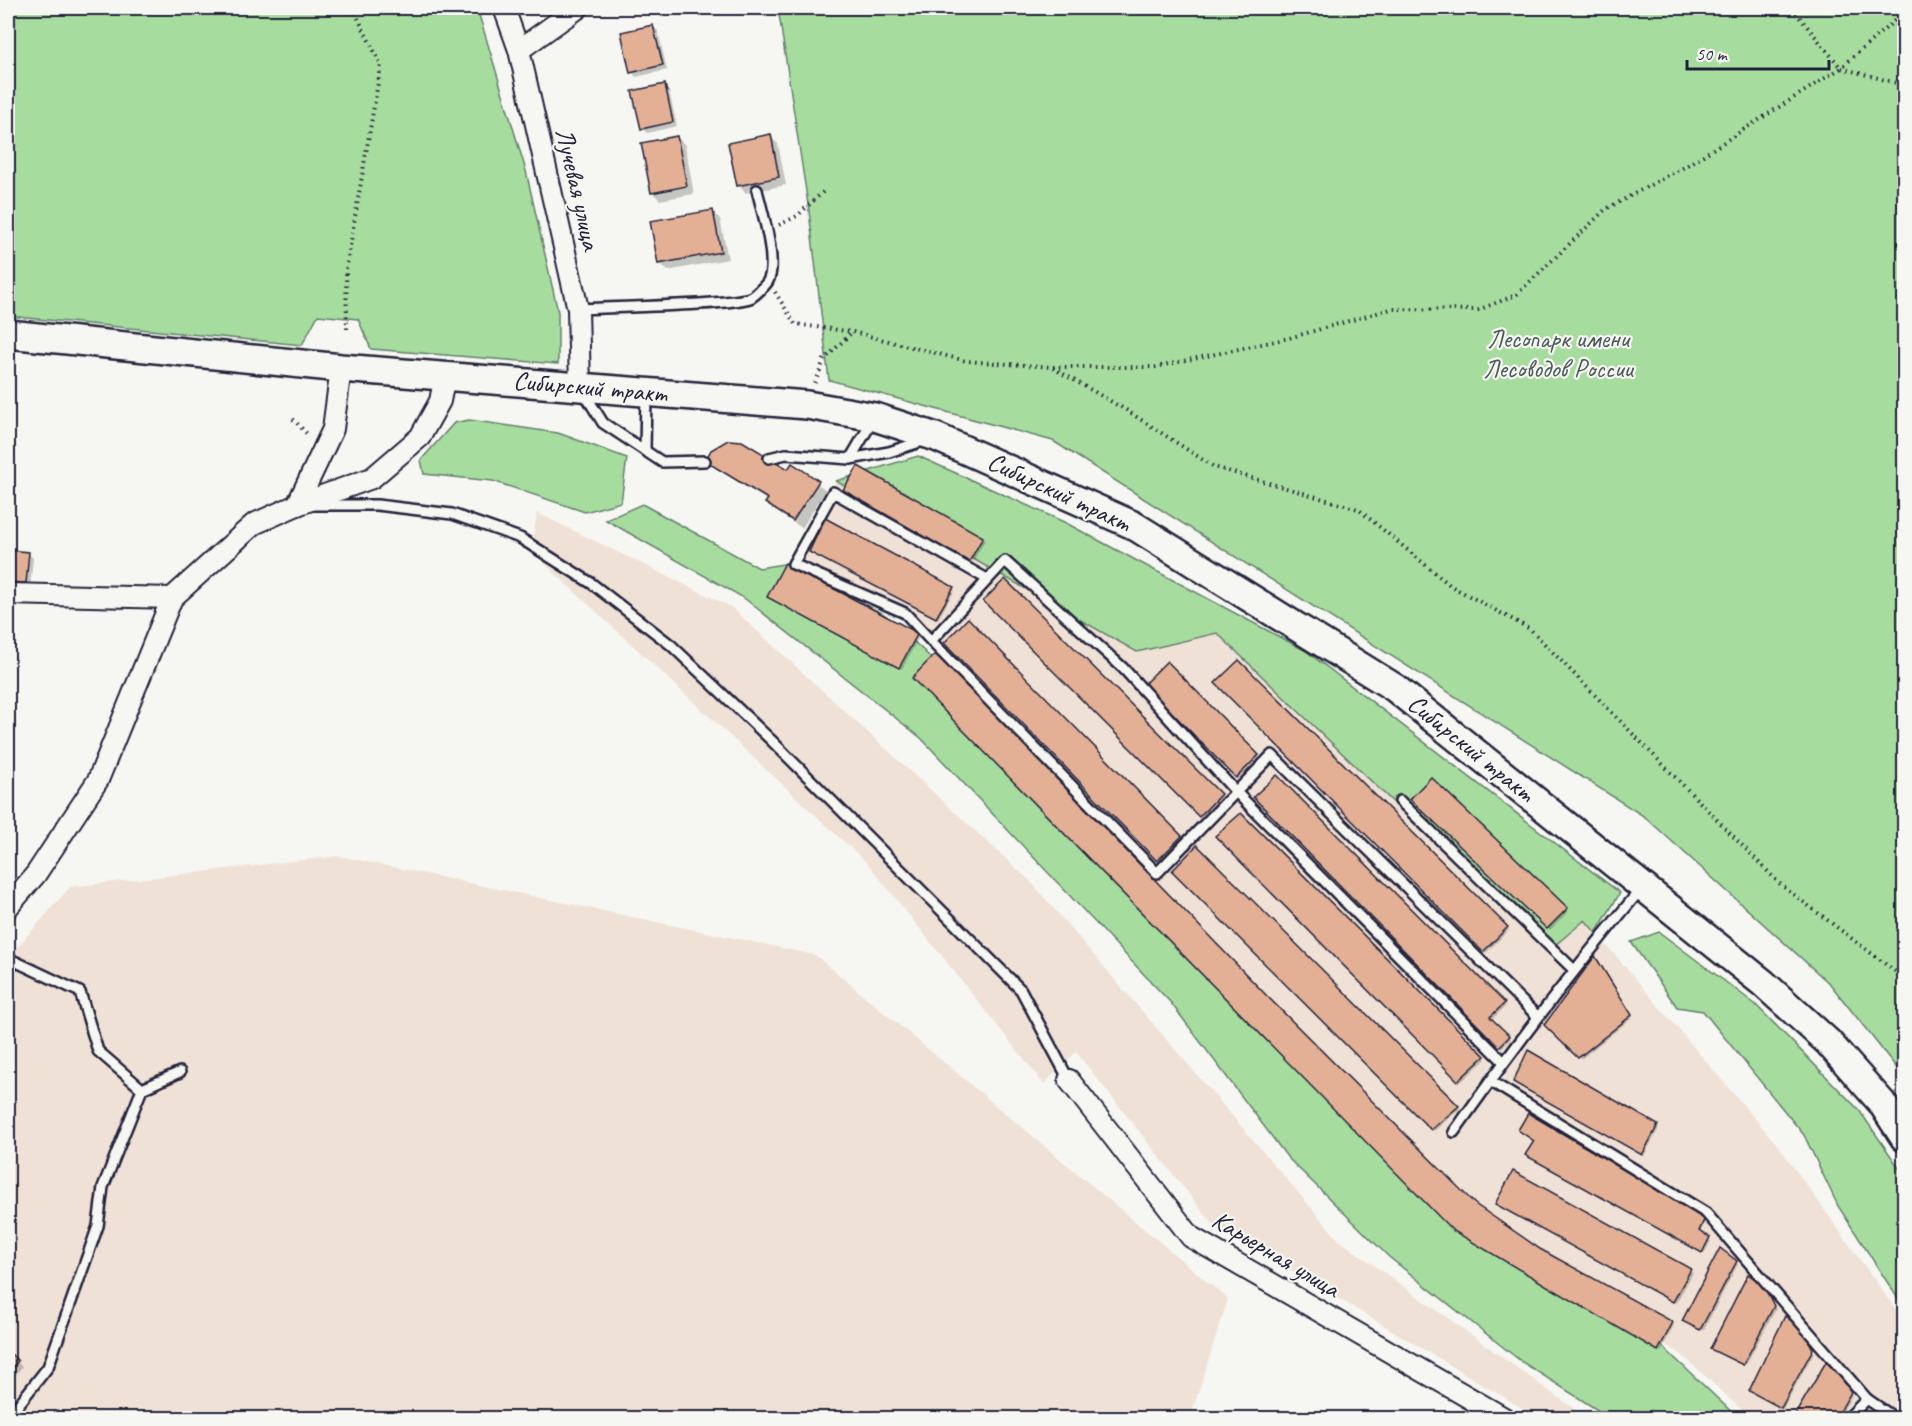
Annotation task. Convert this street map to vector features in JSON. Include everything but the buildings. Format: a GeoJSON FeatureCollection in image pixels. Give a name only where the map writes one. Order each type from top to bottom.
{"type":"FeatureCollection","features":[{"type":"Feature","properties":{"kind":"main road","name":"Сибирский тракт"},"geometry":{"type":"LineString","coordinates":[[8,334],[341,368],[807,405],[875,417],[936,437],[1133,525],[1395,688],[1763,983],[1828,1042],[1882,1103],[1905,1137]]}},
{"type":"Feature","properties":{"kind":"street","name":"Лучевая улица"},"geometry":{"type":"LineString","coordinates":[[504,8],[519,50],[578,309],[580,387]]}},
{"type":"Feature","properties":{"kind":"street"},"geometry":{"type":"LineString","coordinates":[[519,50],[578,8]]}},
{"type":"Feature","properties":{"kind":"street"},"geometry":{"type":"LineString","coordinates":[[297,505],[333,429],[341,368]]}},
{"type":"Feature","properties":{"kind":"street"},"geometry":{"type":"LineString","coordinates":[[8,907],[36,874],[98,780],[172,597],[254,524],[297,505],[372,478],[420,436],[440,401],[445,376]]}},
{"type":"Feature","properties":{"kind":"street"},"geometry":{"type":"LineString","coordinates":[[8,594],[172,597]]}},
{"type":"Feature","properties":{"kind":"street","name":"Карьерная улица"},"geometry":{"type":"LineString","coordinates":[[1069,1080],[1191,1237],[1504,1419]]}},
{"type":"Feature","properties":{"kind":"lane"},"geometry":{"type":"LineString","coordinates":[[578,309],[751,298],[768,281],[770,266],[767,231],[757,190]]}},
{"type":"Feature","properties":{"kind":"lane"},"geometry":{"type":"LineString","coordinates":[[580,387],[603,423],[662,462],[705,460]]}},
{"type":"Feature","properties":{"kind":"lane"},"geometry":{"type":"LineString","coordinates":[[645,451],[646,392]]}},
{"type":"Feature","properties":{"kind":"lane"},"geometry":{"type":"LineString","coordinates":[[850,459],[875,417]]}},
{"type":"Feature","properties":{"kind":"lane"},"geometry":{"type":"LineString","coordinates":[[769,458],[786,454],[850,459],[889,452],[936,437]]}},
{"type":"Feature","properties":{"kind":"lane"},"geometry":{"type":"LineString","coordinates":[[987,579],[833,492],[793,564],[905,613],[1157,873],[1272,755],[1538,1016]]}},
{"type":"Feature","properties":{"kind":"lane"},"geometry":{"type":"LineString","coordinates":[[297,505],[377,505],[452,514],[520,538],[591,583],[671,645],[1020,990],[1069,1080]]}},
{"type":"Feature","properties":{"kind":"lane"},"geometry":{"type":"LineString","coordinates":[[931,641],[1005,561],[1123,668],[1236,792],[1503,1061]]}},
{"type":"Feature","properties":{"kind":"lane"},"geometry":{"type":"LineString","coordinates":[[1400,801],[1573,969]]}},
{"type":"Feature","properties":{"kind":"lane"},"geometry":{"type":"LineString","coordinates":[[1454,1132],[1503,1061],[1573,969],[1643,887]]}},
{"type":"Feature","properties":{"kind":"lane"},"geometry":{"type":"LineString","coordinates":[[8,958],[80,992],[98,1051],[142,1089]]}},
{"type":"Feature","properties":{"kind":"lane"},"geometry":{"type":"LineString","coordinates":[[8,1418],[48,1367],[98,1227],[103,1187],[142,1089],[180,1072]]}},
{"type":"Feature","properties":{"kind":"lane"},"geometry":{"type":"LineString","coordinates":[[1490,1081],[1706,1213],[1866,1399],[1895,1419]]}},
{"type":"Feature","properties":{"kind":"lane"},"geometry":{"type":"LineString","coordinates":[[1848,1419],[1866,1399]]}},
{"type":"Feature","properties":{"kind":"path"},"geometry":{"type":"LineString","coordinates":[[346,329],[346,270],[381,65],[353,8]]}},
{"type":"Feature","properties":{"kind":"path"},"geometry":{"type":"LineString","coordinates":[[1792,8],[1841,69],[1905,85]]}},
{"type":"Feature","properties":{"kind":"path"},"geometry":{"type":"LineString","coordinates":[[768,281],[795,324],[853,332],[966,361],[1052,367],[1156,367],[1289,338],[1391,309],[1478,310],[1516,295],[1606,209],[1686,166],[1841,69],[1905,12]]}},
{"type":"Feature","properties":{"kind":"path"},"geometry":{"type":"LineString","coordinates":[[767,231],[797,216],[823,192]]}},
{"type":"Feature","properties":{"kind":"path"},"geometry":{"type":"LineString","coordinates":[[807,405],[824,360],[853,332]]}},
{"type":"Feature","properties":{"kind":"path"},"geometry":{"type":"LineString","coordinates":[[1052,367],[1126,410],[1214,467],[1358,508],[1451,586],[1530,629],[1781,885],[1905,978]]}},
{"type":"Feature","properties":{"kind":"shaded area"},"geometry":{"type":"Polygon","coordinates":[[[836,481],[1137,652],[1217,633],[1548,951],[1585,920],[1780,1148],[1904,1321],[1904,1418],[1756,1418],[1742,1410],[1681,1354],[1552,1277],[1451,1198],[905,613],[793,564],[836,481]]]}},
{"type":"Feature","properties":{"kind":"shaded area"},"geometry":{"type":"Polygon","coordinates":[[[537,513],[731,607],[1030,881],[1339,1240],[1587,1418],[1539,1418],[1212,1223],[1076,1052],[1044,1084],[869,865],[531,551],[537,513]]]}},
{"type":"Feature","properties":{"kind":"shaded area"},"geometry":{"type":"Polygon","coordinates":[[[339,856],[815,955],[1228,1299],[1190,1418],[8,1418],[8,958],[70,887],[339,856]]]}},
{"type":"Feature","properties":{"kind":"green space"},"geometry":{"type":"Polygon","coordinates":[[[8,8],[477,8],[526,171],[558,312],[558,364],[371,349],[358,319],[318,315],[302,345],[8,316],[8,8]]]}},
{"type":"Feature","properties":{"kind":"green space","name":"Лесопарк имени Лесоводов России"},"geometry":{"type":"Polygon","coordinates":[[[778,8],[1904,8],[1904,1077],[1831,985],[1645,817],[1053,441],[829,380],[809,211],[778,8]]]}},
{"type":"Feature","properties":{"kind":"green space"},"geometry":{"type":"Polygon","coordinates":[[[469,420],[558,433],[627,458],[621,502],[585,512],[493,481],[424,474],[421,460],[454,423],[469,420]]]}},
{"type":"Feature","properties":{"kind":"green space"},"geometry":{"type":"Polygon","coordinates":[[[918,456],[1066,523],[1306,651],[1620,893],[1596,933],[1585,920],[1548,951],[1217,633],[1137,652],[836,481],[918,456]]]}},
{"type":"Feature","properties":{"kind":"green space"},"geometry":{"type":"Polygon","coordinates":[[[642,504],[759,568],[783,564],[884,614],[924,651],[1510,1257],[1661,1345],[1738,1418],[1610,1418],[1522,1362],[1389,1257],[1288,1158],[1171,1003],[921,738],[744,598],[606,520],[642,504]]]}},
{"type":"Feature","properties":{"kind":"green space"},"geometry":{"type":"Polygon","coordinates":[[[1659,932],[1755,1004],[1859,1110],[1904,1175],[1904,1308],[1838,1206],[1804,1135],[1703,1011],[1677,1007],[1631,942],[1659,932]]]}}]}
